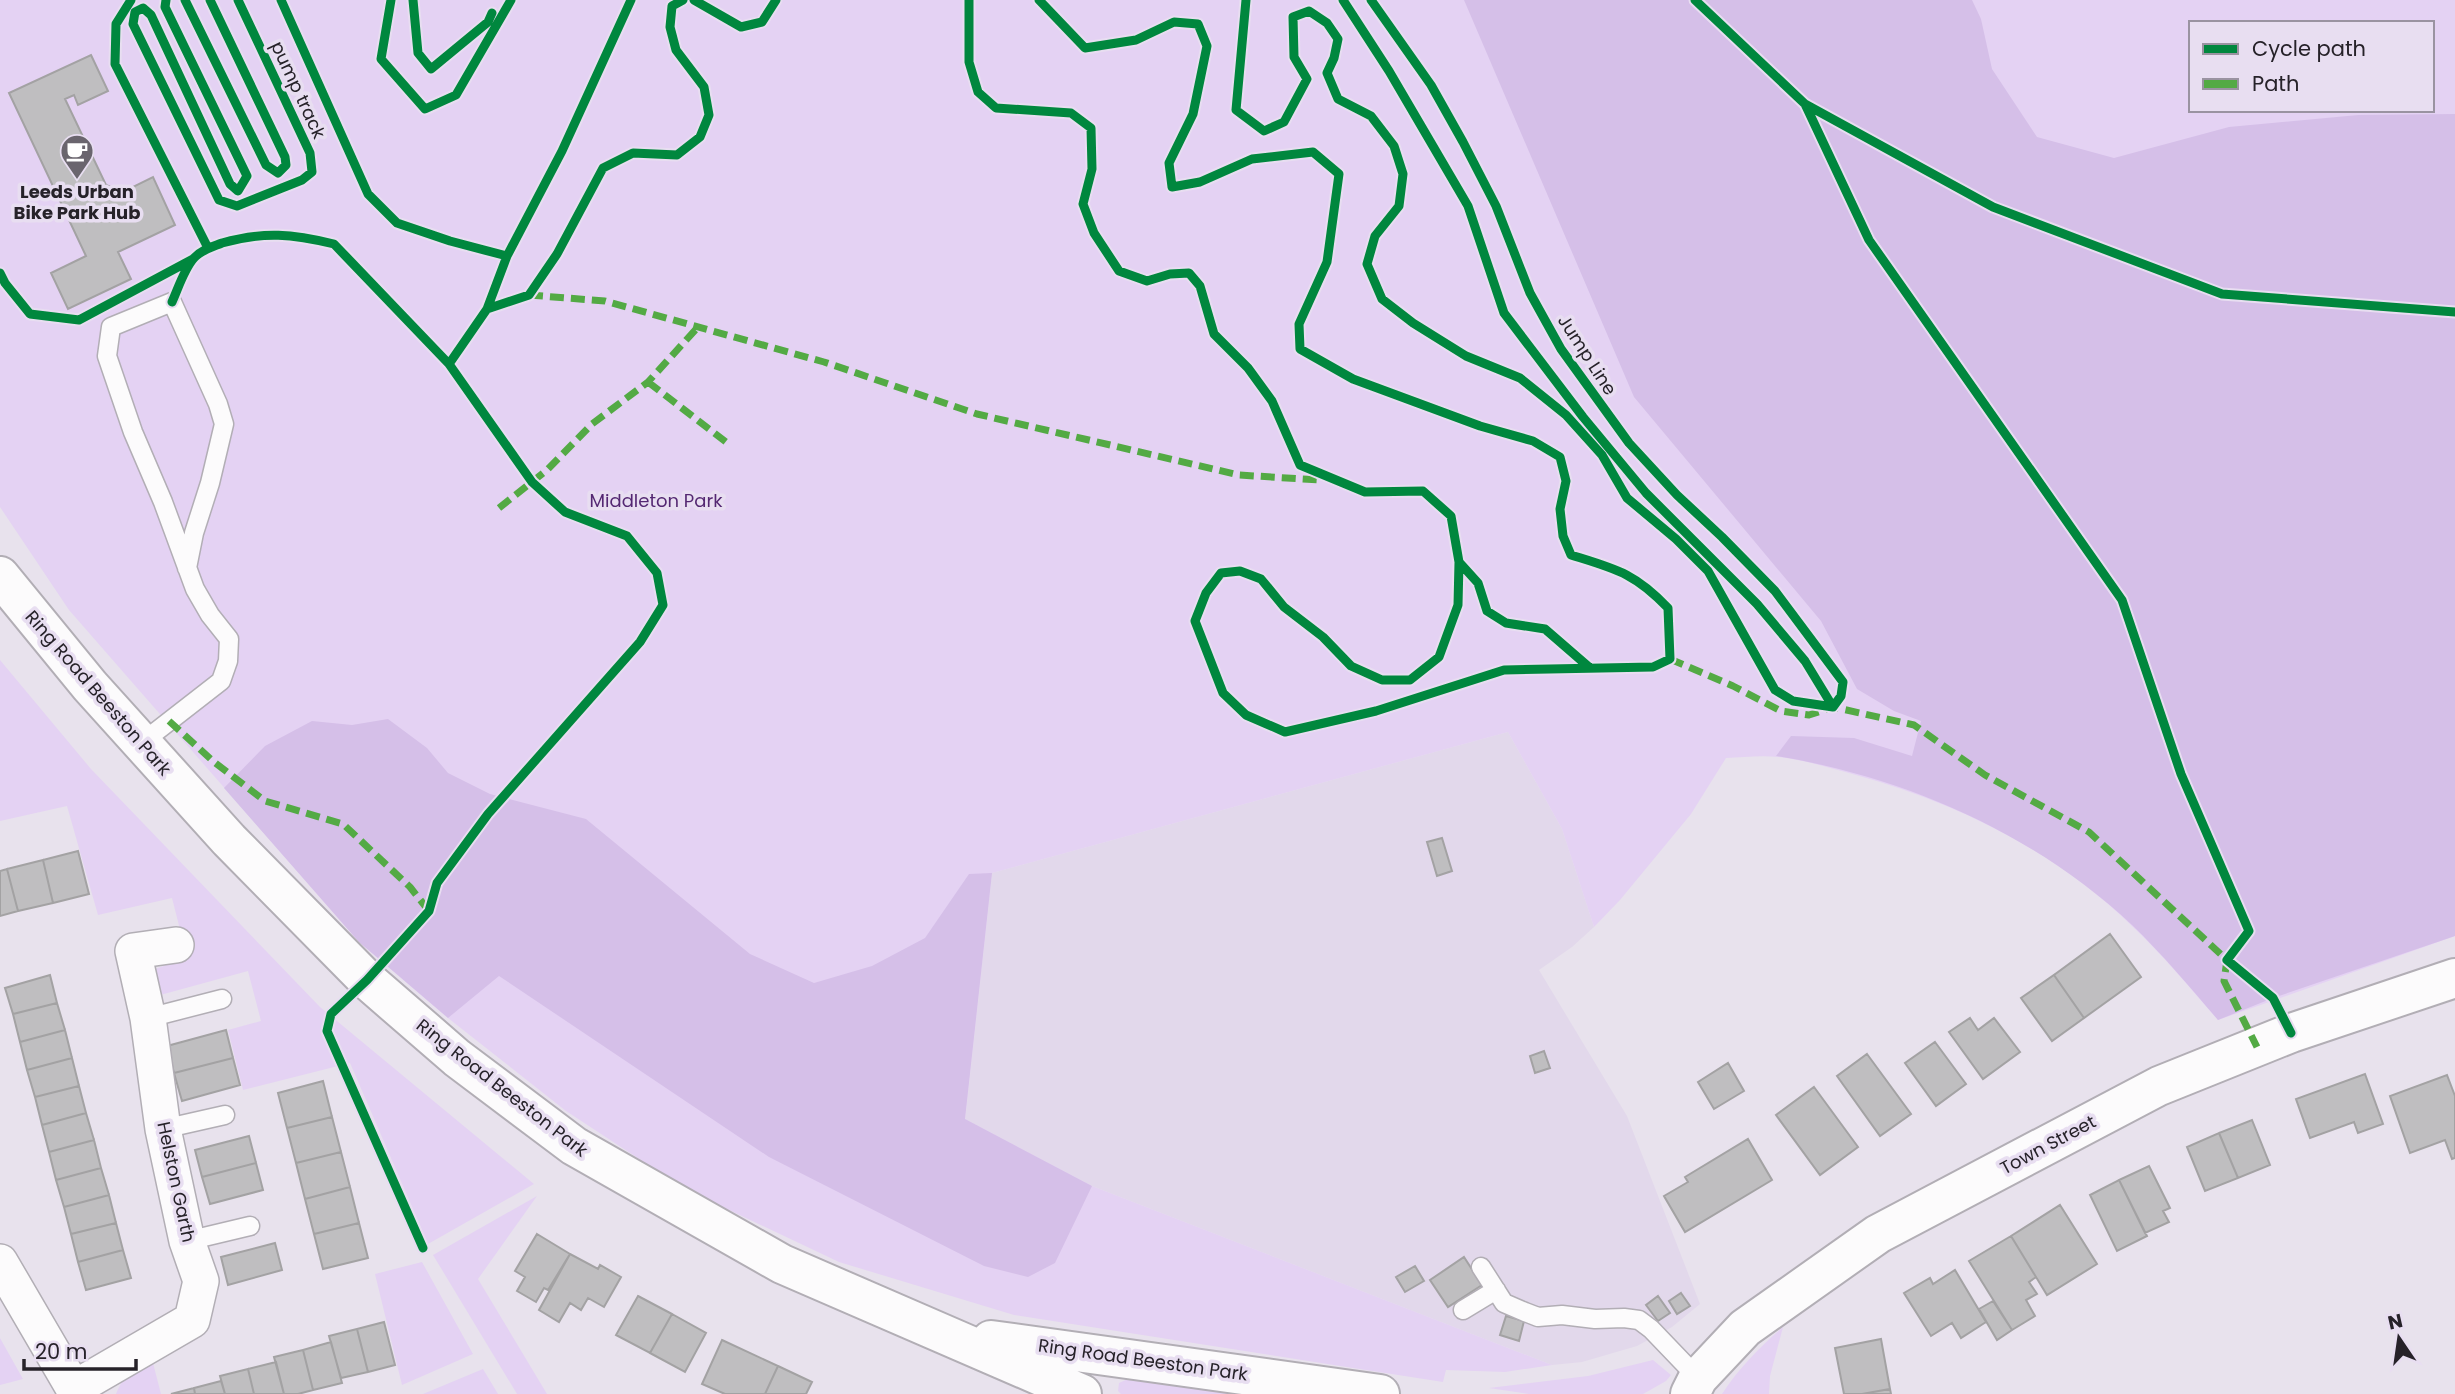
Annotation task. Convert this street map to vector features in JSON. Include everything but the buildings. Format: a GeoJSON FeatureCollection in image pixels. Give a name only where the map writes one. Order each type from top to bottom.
{"type":"FeatureCollection","features":[{"type":"Feature","properties":{"kind":"street","name":"Ring Road Beeston Park"},"geometry":{"type":"LineString","coordinates":[[0,576],[38,625],[141,744],[229,840],[367,980],[457,1058],[574,1146],[782,1264],[1082,1394]]}},
{"type":"Feature","properties":{"kind":"street","name":"Helston Garth"},"geometry":{"type":"LineString","coordinates":[[76,1391],[192,1320],[201,1281],[187,1241],[163,1129],[148,1018],[132,951],[176,945]]}},
{"type":"Feature","properties":{"kind":"street","name":"Town Street"},"geometry":{"type":"LineString","coordinates":[[1694,1386],[1745,1328],[1878,1234],[2159,1086],[2291,1032],[2455,978]]}},
{"type":"Feature","properties":{"kind":"street"},"geometry":{"type":"LineString","coordinates":[[0,1262],[76,1391]]}},
{"type":"Feature","properties":{"kind":"street","name":"Ring Road Beeston Park"},"geometry":{"type":"LineString","coordinates":[[946,1334],[1380,1394]]}},
{"type":"Feature","properties":{"kind":"lane"},"geometry":{"type":"LineString","coordinates":[[141,744],[221,681],[228,661],[229,639],[210,615],[195,589],[187,568],[163,502],[133,432],[107,356],[111,327],[172,302],[218,404],[224,424],[187,568]]}},
{"type":"Feature","properties":{"kind":"lane"},"geometry":{"type":"LineString","coordinates":[[148,1018],[222,999]]}},
{"type":"Feature","properties":{"kind":"lane"},"geometry":{"type":"LineString","coordinates":[[163,1129],[225,1115]]}},
{"type":"Feature","properties":{"kind":"lane"},"geometry":{"type":"LineString","coordinates":[[187,1241],[250,1226]]}},
{"type":"Feature","properties":{"kind":"lane"},"geometry":{"type":"LineString","coordinates":[[1481,1267],[1504,1303],[1538,1317],[1562,1315],[1639,1321],[1651,1329],[1694,1386]]}},
{"type":"Feature","properties":{"kind":"lane"},"geometry":{"type":"LineString","coordinates":[[1463,1310],[1496,1290]]}},
{"type":"Feature","properties":{"kind":"shaded area"},"geometry":{"type":"Polygon","coordinates":[[[1464,0],[1972,0],[1981,19],[1992,69],[2037,137],[2114,158],[2229,127],[2358,115],[2455,114],[2455,936],[2273,998],[2218,1020],[2132,925],[2094,892],[2011,837],[1966,814],[1873,778],[1776,756],[1791,736],[1854,738],[1912,756],[1921,721],[1894,711],[1857,689],[1821,621],[1634,397],[1464,0]]]}},
{"type":"Feature","properties":{"kind":"shaded area"},"geometry":{"type":"Polygon","coordinates":[[[388,719],[427,748],[448,773],[490,794],[586,819],[750,954],[814,983],[872,966],[925,938],[969,874],[992,873],[965,1119],[1092,1186],[1055,1263],[1028,1277],[984,1266],[769,1157],[499,976],[448,1018],[359,942],[224,788],[265,746],[312,721],[352,725],[388,719]]]}},
{"type":"Feature","properties":{"kind":"shaded area"},"geometry":{"type":"Polygon","coordinates":[[[1508,732],[1562,829],[1594,927],[1572,947],[1539,970],[1627,1116],[1700,1304],[1672,1327],[1637,1346],[1582,1362],[1552,1365],[1092,1186],[965,1120],[992,873],[1508,732]]]}},
{"type":"Feature","properties":{"kind":"green space","name":"Middleton Park"},"geometry":{"type":"Polygon","coordinates":[[[0,0],[2455,0],[2455,936],[2218,1020],[2165,960],[2103,899],[2038,853],[2004,833],[1894,786],[1808,762],[1766,756],[1726,758],[1691,814],[1620,900],[1594,927],[1562,829],[1508,732],[992,873],[965,1119],[1092,1186],[1552,1365],[1505,1372],[1446,1370],[1443,1382],[1014,1315],[839,1262],[685,1189],[566,1111],[448,1018],[359,942],[69,610],[0,507],[0,0]]]}},
{"type":"Feature","properties":{"kind":"green space"},"geometry":{"type":"Polygon","coordinates":[[[0,660],[91,769],[320,1007],[534,1184],[428,1244],[350,1063],[243,1090],[228,1030],[261,1021],[248,971],[142,1000],[137,976],[187,957],[172,898],[98,915],[67,806],[0,821],[0,660]]]}},
{"type":"Feature","properties":{"kind":"green space"},"geometry":{"type":"Polygon","coordinates":[[[537,1196],[478,1279],[547,1394],[517,1394],[433,1255],[537,1196]]]}},
{"type":"Feature","properties":{"kind":"green space"},"geometry":{"type":"Polygon","coordinates":[[[422,1262],[473,1354],[402,1385],[375,1274],[422,1262]]]}},
{"type":"Feature","properties":{"kind":"green space"},"geometry":{"type":"Polygon","coordinates":[[[1783,1327],[1770,1376],[1769,1394],[1722,1394],[1751,1358],[1783,1327]]]}},
{"type":"Feature","properties":{"kind":"green space"},"geometry":{"type":"Polygon","coordinates":[[[0,1338],[23,1379],[0,1385],[0,1338]]]}},
{"type":"Feature","properties":{"kind":"green space"},"geometry":{"type":"Polygon","coordinates":[[[1653,1360],[1671,1375],[1666,1381],[1643,1394],[1529,1394],[1489,1388],[1588,1376],[1653,1360]]]}},
{"type":"Feature","properties":{"kind":"green space"},"geometry":{"type":"Polygon","coordinates":[[[153,1363],[161,1394],[116,1394],[122,1381],[130,1373],[153,1363]]]}},
{"type":"Feature","properties":{"kind":"green space"},"geometry":{"type":"Polygon","coordinates":[[[483,1369],[498,1394],[423,1394],[483,1369]]]}},
{"type":"Feature","properties":{"kind":"green space"},"geometry":{"type":"Polygon","coordinates":[[[1130,1378],[1238,1394],[1121,1394],[1118,1391],[1119,1383],[1130,1378]]]}},
{"type":"Feature","properties":{"kind":"marked path"},"geometry":{"type":"LineString","coordinates":[[529,295],[605,301],[824,362],[977,414],[1239,475],[1320,480]]}},
{"type":"Feature","properties":{"kind":"marked path"},"geometry":{"type":"LineString","coordinates":[[499,508],[547,470],[592,424],[648,382],[698,327]]}},
{"type":"Feature","properties":{"kind":"marked path"},"geometry":{"type":"LineString","coordinates":[[648,382],[726,442]]}},
{"type":"Feature","properties":{"kind":"marked path"},"geometry":{"type":"LineString","coordinates":[[1670,659],[1733,686],[1781,711],[1809,715],[1833,707],[1914,725],[1985,775],[2089,832],[2227,960],[2224,981],[2257,1047]]}},
{"type":"Feature","properties":{"kind":"marked path"},"geometry":{"type":"LineString","coordinates":[[169,721],[214,762],[265,801],[343,824],[410,887],[429,911]]}},
{"type":"Feature","properties":{"kind":"cycle path"},"geometry":{"type":"LineString","coordinates":[[131,0],[116,24],[115,64],[208,248]]}},
{"type":"Feature","properties":{"kind":"cycle path","name":"pump track"},"geometry":{"type":"LineString","coordinates":[[166,0],[165,7],[247,176],[238,191],[230,184],[151,15],[143,8],[135,12],[133,24],[219,200],[237,206],[302,180],[312,172],[310,153],[238,0]]}},
{"type":"Feature","properties":{"kind":"cycle path"},"geometry":{"type":"LineString","coordinates":[[185,0],[266,165],[278,173],[286,165],[285,157],[210,0]]}},
{"type":"Feature","properties":{"kind":"cycle path","name":"pump track"},"geometry":{"type":"LineString","coordinates":[[281,0],[368,194],[397,223],[507,256]]}},
{"type":"Feature","properties":{"kind":"cycle path"},"geometry":{"type":"LineString","coordinates":[[391,0],[381,59],[425,109],[456,95],[511,0]]}},
{"type":"Feature","properties":{"kind":"cycle path"},"geometry":{"type":"LineString","coordinates":[[413,0],[418,53],[431,69],[488,22],[492,13]]}},
{"type":"Feature","properties":{"kind":"cycle path"},"geometry":{"type":"LineString","coordinates":[[172,302],[184,273],[194,258],[222,243],[265,235],[292,236],[334,244],[449,364],[487,309],[507,256],[562,151],[631,0]]}},
{"type":"Feature","properties":{"kind":"cycle path"},"geometry":{"type":"LineString","coordinates":[[487,309],[529,295],[557,254],[603,168],[633,153],[677,155],[700,137],[709,115],[704,87],[676,50],[670,27],[672,6],[683,0]]}},
{"type":"Feature","properties":{"kind":"cycle path"},"geometry":{"type":"LineString","coordinates":[[694,0],[741,27],[762,22],[776,0]]}},
{"type":"Feature","properties":{"kind":"cycle path"},"geometry":{"type":"LineString","coordinates":[[969,0],[969,62],[978,92],[996,108],[1071,113],[1091,128],[1092,169],[1083,204],[1094,233],[1119,271],[1147,281],[1170,274],[1189,273],[1200,286],[1214,334],[1248,368],[1272,401],[1300,465],[1365,492],[1423,491],[1451,516],[1459,562],[1458,605],[1439,657],[1410,680],[1382,680],[1351,666],[1323,637],[1284,607],[1261,579],[1240,571],[1221,573],[1206,593],[1195,621],[1223,693],[1246,715],[1285,732],[1376,711],[1504,670],[1653,667],[1670,659],[1668,608],[1635,580],[1600,564],[1571,555],[1563,536],[1560,509],[1566,481],[1560,457],[1533,441],[1480,426],[1353,379],[1300,349],[1299,324],[1327,262],[1339,174],[1313,152],[1252,159],[1200,182],[1172,187],[1169,163],[1193,114],[1207,46],[1198,24],[1174,22],[1136,40],[1085,48],[1039,0]]}},
{"type":"Feature","properties":{"kind":"cycle path","name":"Jump Line"},"geometry":{"type":"LineString","coordinates":[[1246,0],[1236,110],[1264,131],[1284,122],[1307,79],[1294,57],[1293,17],[1309,11],[1327,23],[1338,39],[1327,73],[1338,99],[1371,116],[1394,146],[1403,174],[1399,206],[1375,236],[1367,264],[1382,299],[1413,323],[1466,356],[1520,378],[1566,415],[1602,455],[1627,498],[1676,539],[1708,571],[1775,690],[1793,701],[1833,707],[1841,696],[1843,682],[1775,591],[1677,495],[1629,443],[1561,349],[1530,293],[1496,206],[1463,142],[1431,85],[1371,0]]}},
{"type":"Feature","properties":{"kind":"cycle path"},"geometry":{"type":"LineString","coordinates":[[1343,0],[1389,71],[1468,206],[1504,313],[1583,417],[1646,493],[1757,604],[1805,661],[1833,707]]}},
{"type":"Feature","properties":{"kind":"cycle path"},"geometry":{"type":"LineString","coordinates":[[1695,0],[1805,104],[1993,207],[2222,294],[2455,312]]}},
{"type":"Feature","properties":{"kind":"cycle path"},"geometry":{"type":"LineString","coordinates":[[1805,104],[1869,240],[2122,600],[2181,774],[2249,931],[2227,960],[2273,998],[2291,1033]]}},
{"type":"Feature","properties":{"kind":"cycle path"},"geometry":{"type":"LineString","coordinates":[[0,273],[30,314],[79,320],[193,259]]}},
{"type":"Feature","properties":{"kind":"cycle path"},"geometry":{"type":"LineString","coordinates":[[423,1248],[327,1031],[331,1014],[367,980],[429,911],[437,883],[488,814],[640,642],[663,605],[657,573],[627,536],[565,512],[532,482],[449,364]]}},
{"type":"Feature","properties":{"kind":"cycle path"},"geometry":{"type":"LineString","coordinates":[[1459,562],[1478,583],[1487,611],[1506,623],[1545,629],[1590,668]]}},
{"type":"Feature","properties":{"kind":"place","name":"Leeds Urban Bike Park Hub"},"geometry":{"type":"Point","coordinates":[77,181]}}]}
